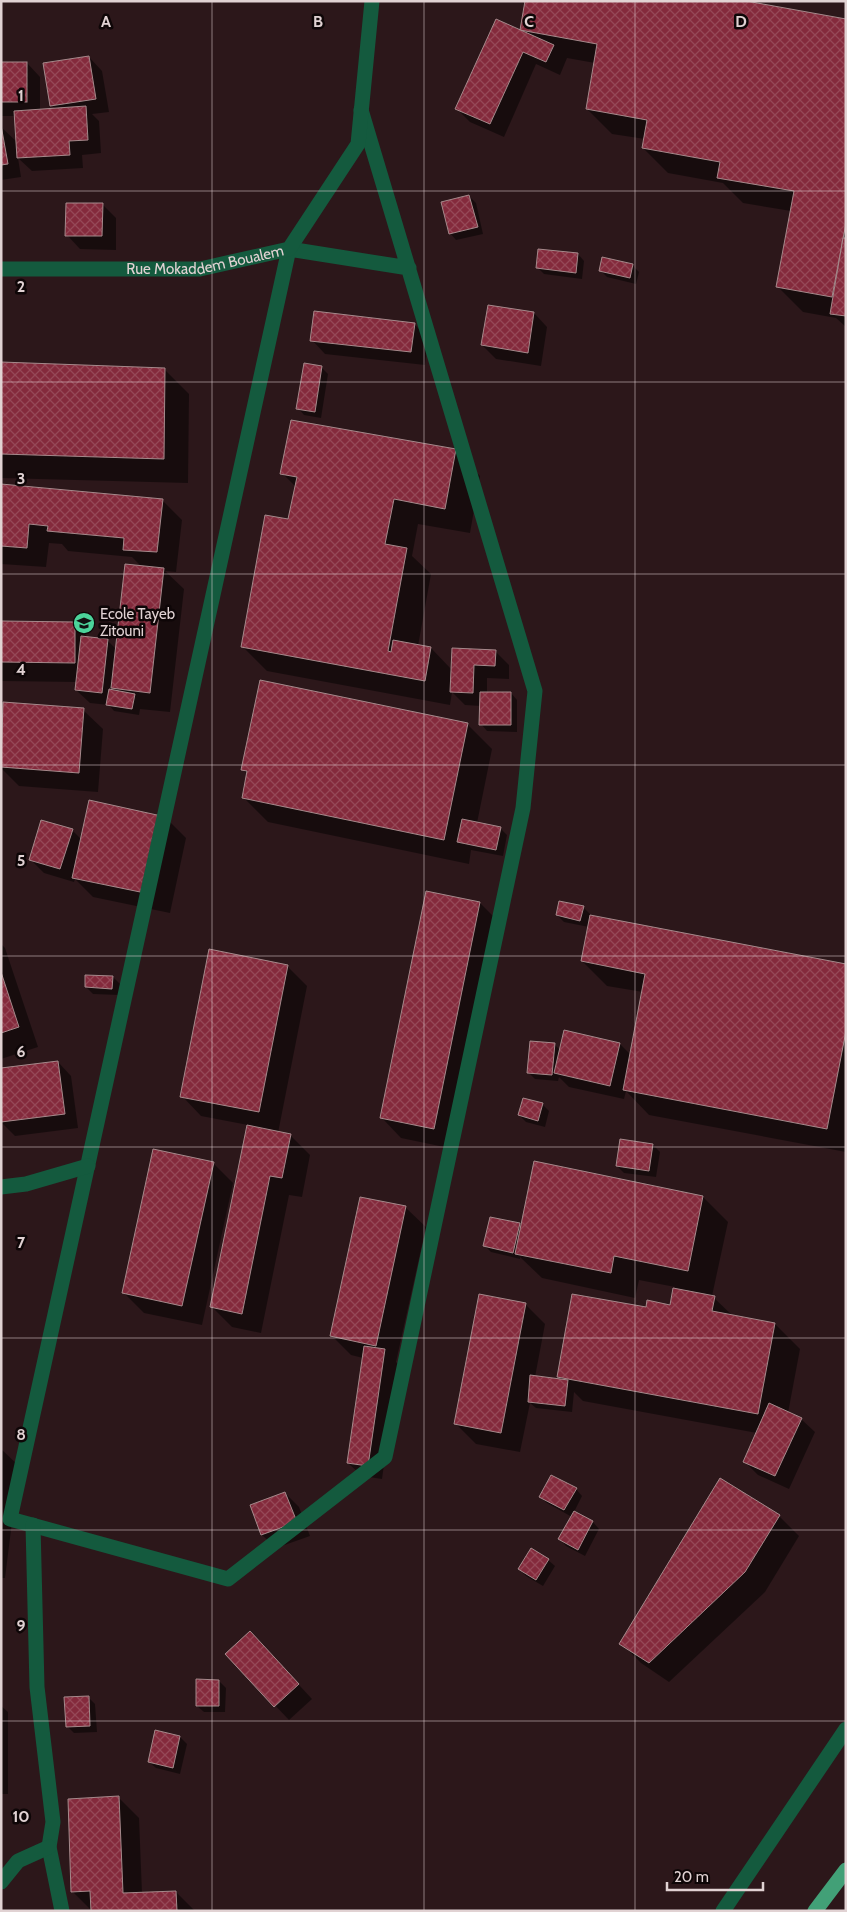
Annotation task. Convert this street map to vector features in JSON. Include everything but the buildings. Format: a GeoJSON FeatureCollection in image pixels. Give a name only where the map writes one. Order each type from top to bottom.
{"type":"FeatureCollection","features":[{"type":"Feature","properties":{"kind":"highway"},"geometry":{"type":"LineString","coordinates":[[815,1911],[846,1870]]}},
{"type":"Feature","properties":{"kind":"street","name":"Rue Mokaddem Boualem"},"geometry":{"type":"LineString","coordinates":[[1,269],[200,270],[289,249],[358,144],[372,1]]}},
{"type":"Feature","properties":{"kind":"street"},"geometry":{"type":"LineString","coordinates":[[361,110],[409,268],[536,691],[523,808],[386,1457],[228,1579],[10,1519],[289,249],[409,268]]}},
{"type":"Feature","properties":{"kind":"street"},"geometry":{"type":"LineString","coordinates":[[1,1188],[26,1184],[88,1166]]}},
{"type":"Feature","properties":{"kind":"street"},"geometry":{"type":"LineString","coordinates":[[33,1525],[37,1687],[53,1822],[50,1847],[62,1911]]}},
{"type":"Feature","properties":{"kind":"street"},"geometry":{"type":"LineString","coordinates":[[723,1911],[846,1729]]}},
{"type":"Feature","properties":{"kind":"street"},"geometry":{"type":"LineString","coordinates":[[1,1882],[18,1861],[50,1847]]}},
{"type":"Feature","properties":{"kind":"place","name":"Ecole Tayeb Zitouni"},"geometry":{"type":"Point","coordinates":[84,623]}}]}
